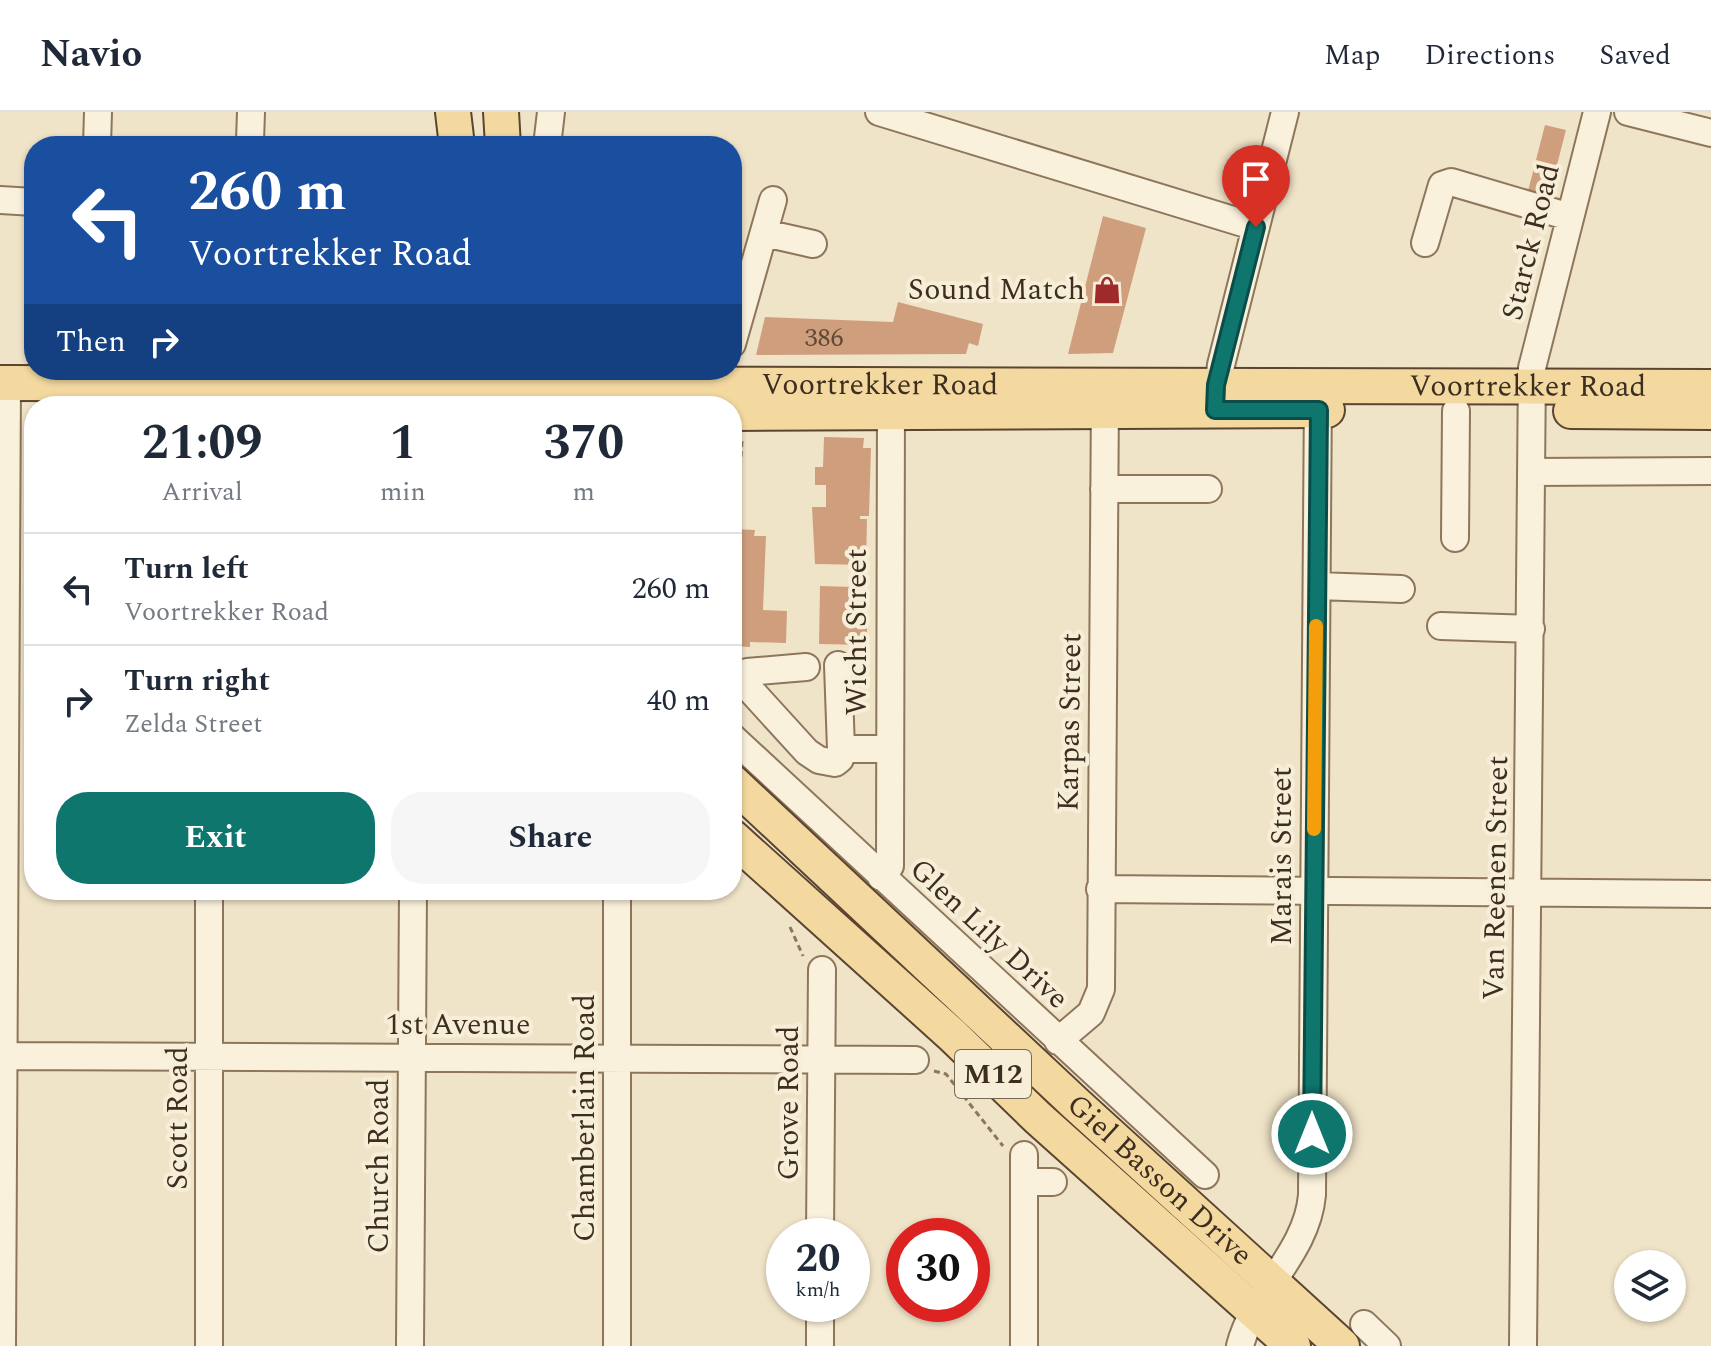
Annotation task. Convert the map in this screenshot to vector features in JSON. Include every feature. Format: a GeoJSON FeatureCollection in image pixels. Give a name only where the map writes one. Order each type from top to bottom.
{"type":"FeatureCollection","features":[{"type":"Feature","properties":{"kind":"main road"},"geometry":{"type":"LineString","coordinates":[[453,112],[456,136]]}},
{"type":"Feature","properties":{"kind":"main road"},"geometry":{"type":"LineString","coordinates":[[501,112],[502,136]]}},
{"type":"Feature","properties":{"kind":"main road"},"geometry":{"type":"LineString","coordinates":[[326,383],[337,380]]}},
{"type":"Feature","properties":{"kind":"main road","name":"Voortrekker Road"},"geometry":{"type":"LineString","coordinates":[[218,396],[326,383],[522,387],[656,396]]}},
{"type":"Feature","properties":{"kind":"main road","name":"Voortrekker Road"},"geometry":{"type":"LineString","coordinates":[[742,401],[1105,397],[1532,399],[1711,387]]}},
{"type":"Feature","properties":{"kind":"main road","name":"Voortrekker Road"},"geometry":{"type":"LineString","coordinates":[[3,393],[158,396]]}},
{"type":"Feature","properties":{"kind":"main road","name":"Voortrekker Road"},"geometry":{"type":"LineString","coordinates":[[1318,399],[1456,411],[1532,399],[1711,412]]}},
{"type":"Feature","properties":{"kind":"main road","name":"Giel Basson Drive"},"geometry":{"type":"LineString","coordinates":[[742,791],[1076,1104],[1271,1280],[1353,1335]]}},
{"type":"Feature","properties":{"kind":"main road","name":"Giel Basson Drive"},"geometry":{"type":"LineString","coordinates":[[742,846],[929,1013],[1038,1118],[1293,1346]]}},
{"type":"Feature","properties":{"kind":"street"},"geometry":{"type":"LineString","coordinates":[[97,136],[98,112]]}},
{"type":"Feature","properties":{"kind":"street"},"geometry":{"type":"LineString","coordinates":[[250,136],[251,112]]}},
{"type":"Feature","properties":{"kind":"street"},"geometry":{"type":"LineString","coordinates":[[548,136],[551,112]]}},
{"type":"Feature","properties":{"kind":"street"},"geometry":{"type":"LineString","coordinates":[[879,112],[1256,227]]}},
{"type":"Feature","properties":{"kind":"street"},"geometry":{"type":"LineString","coordinates":[[1216,398],[1285,112]]}},
{"type":"Feature","properties":{"kind":"street","name":"Starck Road"},"geometry":{"type":"LineString","coordinates":[[1532,399],[1532,368],[1597,112]]}},
{"type":"Feature","properties":{"kind":"street"},"geometry":{"type":"LineString","coordinates":[[1628,112],[1711,133]]}},
{"type":"Feature","properties":{"kind":"street"},"geometry":{"type":"LineString","coordinates":[[1425,243],[1442,185],[1451,182],[1570,217]]}},
{"type":"Feature","properties":{"kind":"street"},"geometry":{"type":"LineString","coordinates":[[0,200],[24,201]]}},
{"type":"Feature","properties":{"kind":"street"},"geometry":{"type":"LineString","coordinates":[[742,309],[773,200]]}},
{"type":"Feature","properties":{"kind":"street"},"geometry":{"type":"LineString","coordinates":[[764,233],[813,244]]}},
{"type":"Feature","properties":{"kind":"street"},"geometry":{"type":"LineString","coordinates":[[2,1346],[3,393]]}},
{"type":"Feature","properties":{"kind":"street","name":"Karpas Street"},"geometry":{"type":"LineString","coordinates":[[1058,1041],[1097,1003],[1101,989],[1105,397]]}},
{"type":"Feature","properties":{"kind":"street","name":"Wicht Street"},"geometry":{"type":"LineString","coordinates":[[881,877],[890,866],[891,398]]}},
{"type":"Feature","properties":{"kind":"street","name":"Marais Street"},"geometry":{"type":"LineString","coordinates":[[1240,1346],[1254,1310],[1303,1234],[1311,1208],[1318,399]]}},
{"type":"Feature","properties":{"kind":"street","name":"Van Reenen Street"},"geometry":{"type":"LineString","coordinates":[[1523,1346],[1532,399]]}},
{"type":"Feature","properties":{"kind":"street"},"geometry":{"type":"LineString","coordinates":[[1455,538],[1456,411]]}},
{"type":"Feature","properties":{"kind":"street"},"geometry":{"type":"LineString","coordinates":[[1531,472],[1711,471]]}},
{"type":"Feature","properties":{"kind":"street"},"geometry":{"type":"LineString","coordinates":[[1104,489],[1208,489]]}},
{"type":"Feature","properties":{"kind":"street"},"geometry":{"type":"LineString","coordinates":[[1317,586],[1401,589]]}},
{"type":"Feature","properties":{"kind":"street"},"geometry":{"type":"LineString","coordinates":[[1441,626],[1531,629]]}},
{"type":"Feature","properties":{"kind":"street"},"geometry":{"type":"LineString","coordinates":[[806,667],[747,672],[745,684],[775,720],[819,760],[835,763],[840,759],[841,749],[838,665]]}},
{"type":"Feature","properties":{"kind":"street","name":"Glen Lily Drive"},"geometry":{"type":"LineString","coordinates":[[742,746],[1205,1175]]}},
{"type":"Feature","properties":{"kind":"street"},"geometry":{"type":"LineString","coordinates":[[841,749],[888,749]]}},
{"type":"Feature","properties":{"kind":"street"},"geometry":{"type":"LineString","coordinates":[[1100,889],[1711,894]]}},
{"type":"Feature","properties":{"kind":"street","name":"Scott Road"},"geometry":{"type":"LineString","coordinates":[[209,900],[209,1346]]}},
{"type":"Feature","properties":{"kind":"street","name":"Church Road"},"geometry":{"type":"LineString","coordinates":[[410,1346],[413,900]]}},
{"type":"Feature","properties":{"kind":"street","name":"Chamberlain Road"},"geometry":{"type":"LineString","coordinates":[[617,900],[617,1346]]}},
{"type":"Feature","properties":{"kind":"street","name":"Grove Road"},"geometry":{"type":"LineString","coordinates":[[814,965],[821,1059],[820,1218]]}},
{"type":"Feature","properties":{"kind":"street","name":"1st Avenue"},"geometry":{"type":"LineString","coordinates":[[2,1056],[618,1057],[821,1059],[919,1065]]}},
{"type":"Feature","properties":{"kind":"street"},"geometry":{"type":"LineString","coordinates":[[1015,1152],[1025,1182],[1024,1346]]}},
{"type":"Feature","properties":{"kind":"street"},"geometry":{"type":"LineString","coordinates":[[1025,1182],[1053,1182]]}},
{"type":"Feature","properties":{"kind":"street"},"geometry":{"type":"LineString","coordinates":[[820,1322],[820,1346]]}},
{"type":"Feature","properties":{"kind":"street"},"geometry":{"type":"LineString","coordinates":[[1353,1335],[1387,1346]]}},
{"type":"Feature","properties":{"kind":"path"},"geometry":{"type":"LineString","coordinates":[[788,916],[814,965]]}},
{"type":"Feature","properties":{"kind":"path"},"geometry":{"type":"LineString","coordinates":[[919,1065],[946,1074],[1015,1152]]}},
{"type":"Feature","properties":{"kind":"building"},"geometry":{"type":"Polygon","coordinates":[[[1545,125],[1566,130],[1549,196],[1528,191],[1545,125]]]}},
{"type":"Feature","properties":{"kind":"building","name":"Sound Match"},"geometry":{"type":"Polygon","coordinates":[[[1103,216],[1146,228],[1113,353],[1068,354],[1103,216]]]}},
{"type":"Feature","properties":{"kind":"building"},"geometry":{"type":"Polygon","coordinates":[[[898,302],[983,324],[978,346],[969,343],[966,354],[756,355],[765,317],[893,322],[898,302]]]}},
{"type":"Feature","properties":{"kind":"building"},"geometry":{"type":"Polygon","coordinates":[[[824,437],[864,438],[863,448],[871,448],[869,516],[860,516],[860,519],[867,519],[866,565],[815,564],[812,507],[826,507],[826,485],[815,485],[815,467],[823,467],[824,437]]]}},
{"type":"Feature","properties":{"kind":"building"},"geometry":{"type":"Polygon","coordinates":[[[742,529],[755,530],[754,536],[766,536],[763,610],[787,611],[786,643],[750,642],[750,647],[742,647],[742,529]]]}},
{"type":"Feature","properties":{"kind":"building"},"geometry":{"type":"Polygon","coordinates":[[[820,586],[853,587],[852,626],[867,627],[867,645],[819,644],[820,586]]]}},
{"type":"Feature","properties":{"kind":"slow traffic"},"geometry":{"type":"LineString","coordinates":[[1314,829],[1316,626]]}},
{"type":"Feature","properties":{"kind":"place","name":"Sound Match"},"geometry":{"type":"Point","coordinates":[1107,290]}},
{"type":"Feature","properties":{"kind":"route"},"geometry":{"type":"LineString","coordinates":[[1256,227],[1216,385],[1215,410],[1319,410],[1312,1134]]}}]}
